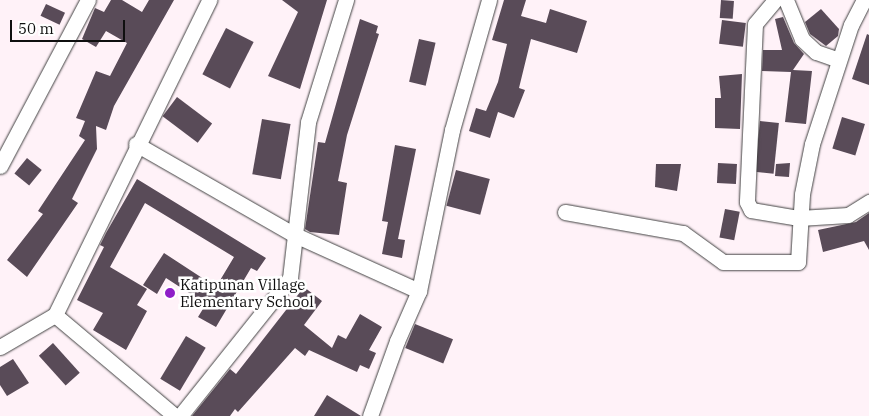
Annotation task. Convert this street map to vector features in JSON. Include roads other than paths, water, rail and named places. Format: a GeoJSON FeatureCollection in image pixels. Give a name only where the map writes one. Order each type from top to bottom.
{"type":"FeatureCollection","features":[{"type":"Feature","properties":{"kind":"street"},"geometry":{"type":"LineString","coordinates":[[0,166],[5,147],[88,0]]}},
{"type":"Feature","properties":{"kind":"street"},"geometry":{"type":"LineString","coordinates":[[0,347],[55,316],[136,144],[209,0]]}},
{"type":"Feature","properties":{"kind":"street"},"geometry":{"type":"LineString","coordinates":[[180,416],[290,278],[308,122],[346,0]]}},
{"type":"Feature","properties":{"kind":"street"},"geometry":{"type":"LineString","coordinates":[[370,416],[396,341],[420,291],[452,130],[489,0]]}},
{"type":"Feature","properties":{"kind":"street"},"geometry":{"type":"LineString","coordinates":[[775,0],[756,24],[747,202],[751,210],[799,218],[848,215],[869,202]]}},
{"type":"Feature","properties":{"kind":"street"},"geometry":{"type":"LineString","coordinates":[[786,0],[802,39],[816,52],[840,60]]}},
{"type":"Feature","properties":{"kind":"street"},"geometry":{"type":"LineString","coordinates":[[565,212],[683,233],[723,262],[798,262],[799,218],[812,144],[862,1]]}},
{"type":"Feature","properties":{"kind":"street"},"geometry":{"type":"LineString","coordinates":[[136,144],[295,235],[420,291]]}},
{"type":"Feature","properties":{"kind":"street"},"geometry":{"type":"LineString","coordinates":[[55,316],[176,416]]}},
{"type":"Feature","properties":{"kind":"place","name":"Katipunan Village Elementary School"},"geometry":{"type":"Point","coordinates":[170,293]}}]}
